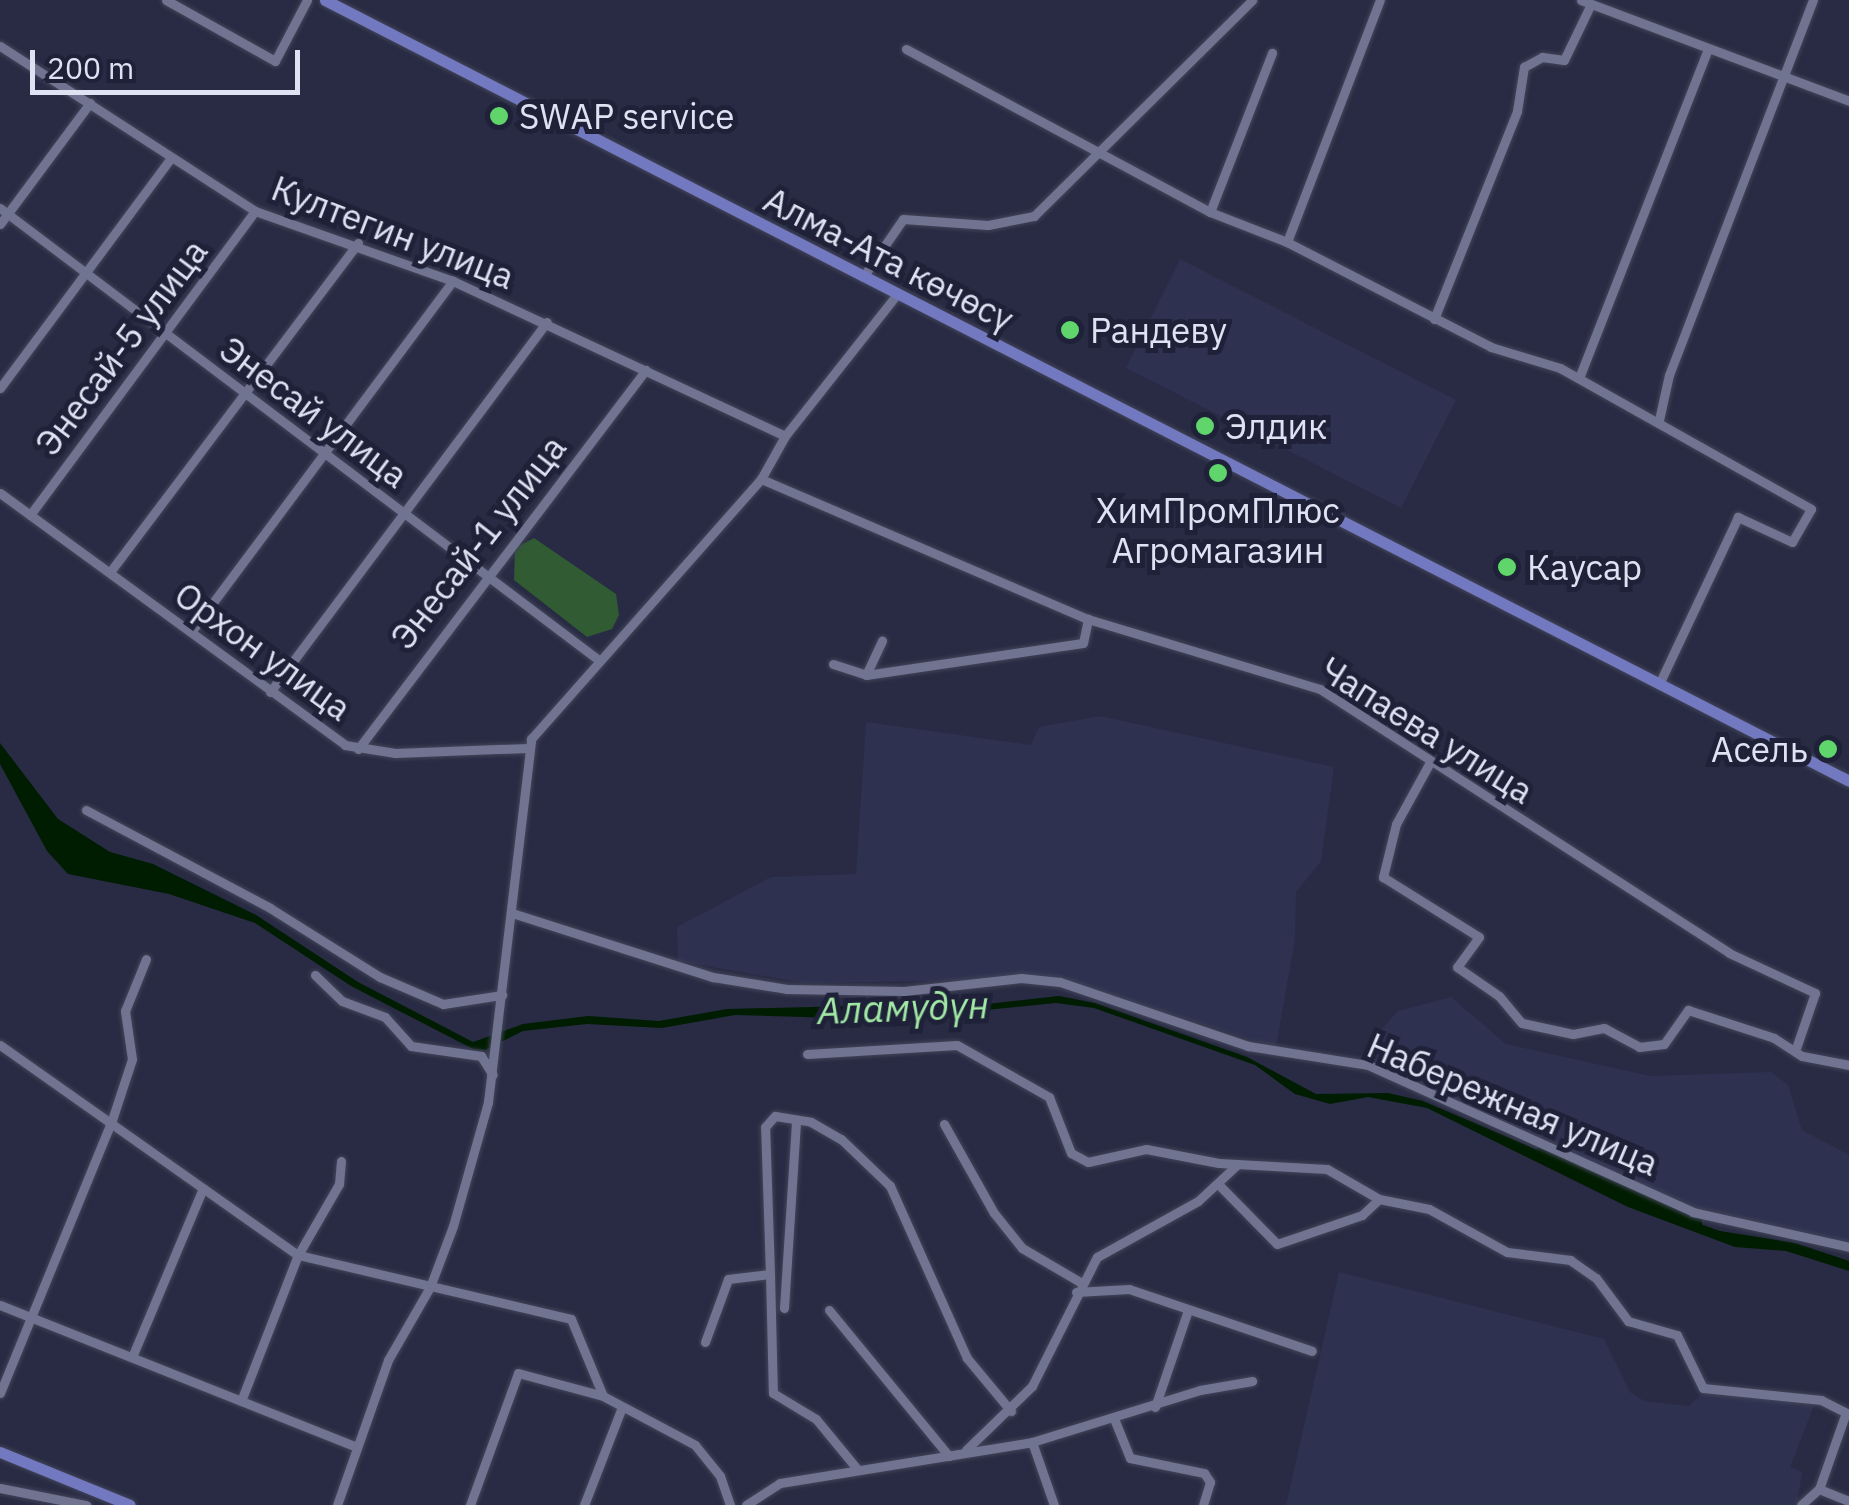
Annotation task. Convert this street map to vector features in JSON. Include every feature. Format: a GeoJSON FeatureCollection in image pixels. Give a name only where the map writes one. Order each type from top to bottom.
{"type":"FeatureCollection","features":[{"type":"Feature","properties":{"kind":"main road","name":"Алма-Ата көчөсү"},"geometry":{"type":"LineString","coordinates":[[324,0],[1849,781]]}},
{"type":"Feature","properties":{"kind":"main road"},"geometry":{"type":"LineString","coordinates":[[0,1452],[130,1505]]}},
{"type":"Feature","properties":{"kind":"street"},"geometry":{"type":"LineString","coordinates":[[166,0],[275,61],[308,0]]}},
{"type":"Feature","properties":{"kind":"street"},"geometry":{"type":"LineString","coordinates":[[863,277],[903,219],[1018,224],[1252,0]]}},
{"type":"Feature","properties":{"kind":"street"},"geometry":{"type":"LineString","coordinates":[[1287,242],[1380,0]]}},
{"type":"Feature","properties":{"kind":"street"},"geometry":{"type":"LineString","coordinates":[[1659,420],[1669,374],[1788,79],[1813,0]]}},
{"type":"Feature","properties":{"kind":"street"},"geometry":{"type":"LineString","coordinates":[[1434,319],[1517,111],[1524,67],[1542,57],[1564,60],[1586,2],[1849,101]]}},
{"type":"Feature","properties":{"kind":"street"},"geometry":{"type":"LineString","coordinates":[[906,49],[1095,154],[1210,212],[1287,242],[1434,319],[1579,378],[1659,420],[1810,510],[1792,542],[1738,516],[1659,684]]}},
{"type":"Feature","properties":{"kind":"street"},"geometry":{"type":"LineString","coordinates":[[1579,378],[1708,50]]}},
{"type":"Feature","properties":{"kind":"street","name":"Култегин улица"},"geometry":{"type":"LineString","coordinates":[[2,51],[256,211],[358,243],[452,281],[547,322],[784,436]]}},
{"type":"Feature","properties":{"kind":"street"},"geometry":{"type":"LineString","coordinates":[[1210,212],[1272,54]]}},
{"type":"Feature","properties":{"kind":"street"},"geometry":{"type":"LineString","coordinates":[[0,224],[4,211],[90,103]]}},
{"type":"Feature","properties":{"kind":"street"},"geometry":{"type":"LineString","coordinates":[[0,388],[172,158]]}},
{"type":"Feature","properties":{"kind":"street","name":"Энесай улица"},"geometry":{"type":"LineString","coordinates":[[4,211],[596,658]]}},
{"type":"Feature","properties":{"kind":"street","name":"Энесай-5 улица"},"geometry":{"type":"LineString","coordinates":[[30,515],[256,211]]}},
{"type":"Feature","properties":{"kind":"street"},"geometry":{"type":"LineString","coordinates":[[110,572],[358,243]]}},
{"type":"Feature","properties":{"kind":"street"},"geometry":{"type":"LineString","coordinates":[[191,632],[452,281]]}},
{"type":"Feature","properties":{"kind":"street"},"geometry":{"type":"LineString","coordinates":[[337,1505],[388,1360],[430,1288],[463,1194],[493,1072],[528,748],[596,658],[761,479],[784,436],[897,294]]}},
{"type":"Feature","properties":{"kind":"street"},"geometry":{"type":"LineString","coordinates":[[270,692],[547,322]]}},
{"type":"Feature","properties":{"kind":"street","name":"Энесай-1 улица"},"geometry":{"type":"LineString","coordinates":[[358,749],[646,370]]}},
{"type":"Feature","properties":{"kind":"street","name":"Чапаева улица"},"geometry":{"type":"LineString","coordinates":[[761,479],[1088,618],[1320,689],[1429,764],[1729,952],[1815,993],[1795,1052]]}},
{"type":"Feature","properties":{"kind":"street","name":"Орхон улица"},"geometry":{"type":"LineString","coordinates":[[0,493],[270,692],[358,749],[528,748]]}},
{"type":"Feature","properties":{"kind":"street"},"geometry":{"type":"LineString","coordinates":[[833,664],[866,676],[1083,643],[1088,618]]}},
{"type":"Feature","properties":{"kind":"street"},"geometry":{"type":"LineString","coordinates":[[866,676],[882,641]]}},
{"type":"Feature","properties":{"kind":"street"},"geometry":{"type":"LineString","coordinates":[[1429,764],[1396,824],[1384,878],[1478,938],[1458,967],[1499,996],[1522,1023],[1573,1034],[1604,1028],[1640,1047],[1664,1044],[1688,1010],[1774,1038],[1795,1052],[1849,1065]]}},
{"type":"Feature","properties":{"kind":"street"},"geometry":{"type":"LineString","coordinates":[[86,810],[270,908],[380,977],[442,1004],[502,995]]}},
{"type":"Feature","properties":{"kind":"street","name":"Набережная улица"},"geometry":{"type":"LineString","coordinates":[[512,912],[714,978],[787,989],[904,991],[1021,978],[1060,982],[1248,1046],[1368,1065],[1693,1212],[1849,1248]]}},
{"type":"Feature","properties":{"kind":"street"},"geometry":{"type":"LineString","coordinates":[[0,1393],[111,1123],[132,1058],[125,1011],[146,960]]}},
{"type":"Feature","properties":{"kind":"street"},"geometry":{"type":"LineString","coordinates":[[315,975],[342,1002],[385,1018],[411,1046],[480,1056],[493,1072]]}},
{"type":"Feature","properties":{"kind":"street"},"geometry":{"type":"LineString","coordinates":[[0,1045],[298,1255],[572,1319],[603,1396]]}},
{"type":"Feature","properties":{"kind":"street"},"geometry":{"type":"LineString","coordinates":[[807,1054],[957,1045],[1049,1097],[1072,1153],[1088,1162],[1146,1149],[1238,1164],[1327,1169],[1379,1199],[1429,1209],[1507,1252],[1570,1260],[1596,1278],[1628,1321],[1677,1335],[1703,1388],[1821,1400],[1847,1415],[1819,1489],[1801,1505]]}},
{"type":"Feature","properties":{"kind":"street"},"geometry":{"type":"LineString","coordinates":[[857,1469],[816,1419],[773,1393],[766,1127],[775,1116],[796,1120],[841,1139],[890,1186],[966,1358],[1011,1411]]}},
{"type":"Feature","properties":{"kind":"street"},"geometry":{"type":"LineString","coordinates":[[784,1308],[796,1120]]}},
{"type":"Feature","properties":{"kind":"street"},"geometry":{"type":"LineString","coordinates":[[944,1124],[994,1213],[1022,1248],[1079,1288],[1129,1289],[1312,1352]]}},
{"type":"Feature","properties":{"kind":"street"},"geometry":{"type":"LineString","coordinates":[[241,1401],[298,1255],[339,1184],[341,1161]]}},
{"type":"Feature","properties":{"kind":"street"},"geometry":{"type":"LineString","coordinates":[[964,1452],[1011,1411],[1048,1358],[1097,1257],[1220,1186],[1238,1164]]}},
{"type":"Feature","properties":{"kind":"street"},"geometry":{"type":"LineString","coordinates":[[1220,1186],[1277,1244],[1362,1215],[1379,1199]]}},
{"type":"Feature","properties":{"kind":"street"},"geometry":{"type":"LineString","coordinates":[[132,1356],[203,1188]]}},
{"type":"Feature","properties":{"kind":"street"},"geometry":{"type":"LineString","coordinates":[[704,1342],[728,1279],[770,1274]]}},
{"type":"Feature","properties":{"kind":"street"},"geometry":{"type":"LineString","coordinates":[[0,1305],[357,1447]]}},
{"type":"Feature","properties":{"kind":"street"},"geometry":{"type":"LineString","coordinates":[[830,1310],[949,1456]]}},
{"type":"Feature","properties":{"kind":"street"},"geometry":{"type":"LineString","coordinates":[[1154,1407],[1188,1310]]}},
{"type":"Feature","properties":{"kind":"street"},"geometry":{"type":"LineString","coordinates":[[470,1505],[518,1372],[603,1396],[696,1445],[720,1476],[730,1505]]}},
{"type":"Feature","properties":{"kind":"street"},"geometry":{"type":"LineString","coordinates":[[746,1505],[780,1482],[1032,1442],[1252,1381]]}},
{"type":"Feature","properties":{"kind":"street"},"geometry":{"type":"LineString","coordinates":[[584,1505],[622,1406]]}},
{"type":"Feature","properties":{"kind":"street"},"geometry":{"type":"LineString","coordinates":[[1114,1421],[1130,1458],[1204,1473],[1210,1482],[1203,1505]]}},
{"type":"Feature","properties":{"kind":"street"},"geometry":{"type":"LineString","coordinates":[[1032,1442],[1054,1505]]}},
{"type":"Feature","properties":{"kind":"street"},"geometry":{"type":"LineString","coordinates":[[0,1488],[86,1505]]}},
{"type":"Feature","properties":{"kind":"street"},"geometry":{"type":"LineString","coordinates":[[1819,1489],[1849,1501]]}},
{"type":"Feature","properties":{"kind":"shaded area"},"geometry":{"type":"Polygon","coordinates":[[[1180,259],[1456,400],[1401,508],[1126,368],[1180,259]]]}},
{"type":"Feature","properties":{"kind":"shaded area"},"geometry":{"type":"Polygon","coordinates":[[[534,538],[616,594],[619,615],[612,629],[587,637],[514,580],[515,548],[534,538]]]}},
{"type":"Feature","properties":{"kind":"shaded area"},"geometry":{"type":"Polygon","coordinates":[[[1100,716],[1334,767],[1321,861],[1296,892],[1295,939],[1276,1047],[1057,979],[805,983],[678,961],[677,927],[771,877],[856,874],[866,722],[1031,745],[1039,727],[1100,716]]]}},
{"type":"Feature","properties":{"kind":"shaded area"},"geometry":{"type":"Polygon","coordinates":[[[0,743],[58,819],[110,852],[153,864],[256,915],[358,982],[473,1042],[523,1024],[588,1016],[659,1021],[727,1009],[890,1005],[925,1011],[1059,996],[1095,1003],[1247,1057],[1316,1094],[1388,1093],[1423,1101],[1547,1154],[1599,1188],[1720,1231],[1795,1243],[1849,1261],[1849,1271],[1786,1251],[1735,1247],[1628,1207],[1427,1108],[1368,1097],[1330,1104],[1295,1094],[1255,1065],[1094,1008],[1056,1003],[926,1016],[888,1011],[835,1018],[735,1015],[662,1028],[587,1024],[523,1031],[485,1050],[473,1049],[351,986],[255,923],[169,894],[68,874],[47,851],[0,764],[0,743]]]}},
{"type":"Feature","properties":{"kind":"shaded area"},"geometry":{"type":"Polygon","coordinates":[[[1451,997],[1506,1044],[1650,1076],[1771,1072],[1788,1085],[1802,1130],[1849,1155],[1849,1244],[1691,1208],[1369,1059],[1369,1043],[1398,1011],[1451,997]]]}},
{"type":"Feature","properties":{"kind":"shaded area"},"geometry":{"type":"Polygon","coordinates":[[[1339,1272],[1604,1339],[1630,1392],[1644,1401],[1689,1406],[1705,1391],[1815,1403],[1790,1467],[1802,1472],[1797,1505],[1286,1505],[1339,1272]]]}},
{"type":"Feature","properties":{"kind":"waterway","name":"Аламүдүн"},"geometry":{"type":"LineString","coordinates":[[1542,1154],[1694,1223]]}},
{"type":"Feature","properties":{"kind":"place","name":"SWAP service"},"geometry":{"type":"Point","coordinates":[499,116]}},
{"type":"Feature","properties":{"kind":"place","name":"Рандеву"},"geometry":{"type":"Point","coordinates":[1070,330]}},
{"type":"Feature","properties":{"kind":"place","name":"Элдик"},"geometry":{"type":"Point","coordinates":[1205,426]}},
{"type":"Feature","properties":{"kind":"place","name":"ХимПромПлюс Агромагазин"},"geometry":{"type":"Point","coordinates":[1218,473]}},
{"type":"Feature","properties":{"kind":"place","name":"Каусар"},"geometry":{"type":"Point","coordinates":[1507,567]}},
{"type":"Feature","properties":{"kind":"place","name":"Асель"},"geometry":{"type":"Point","coordinates":[1828,749]}}]}
